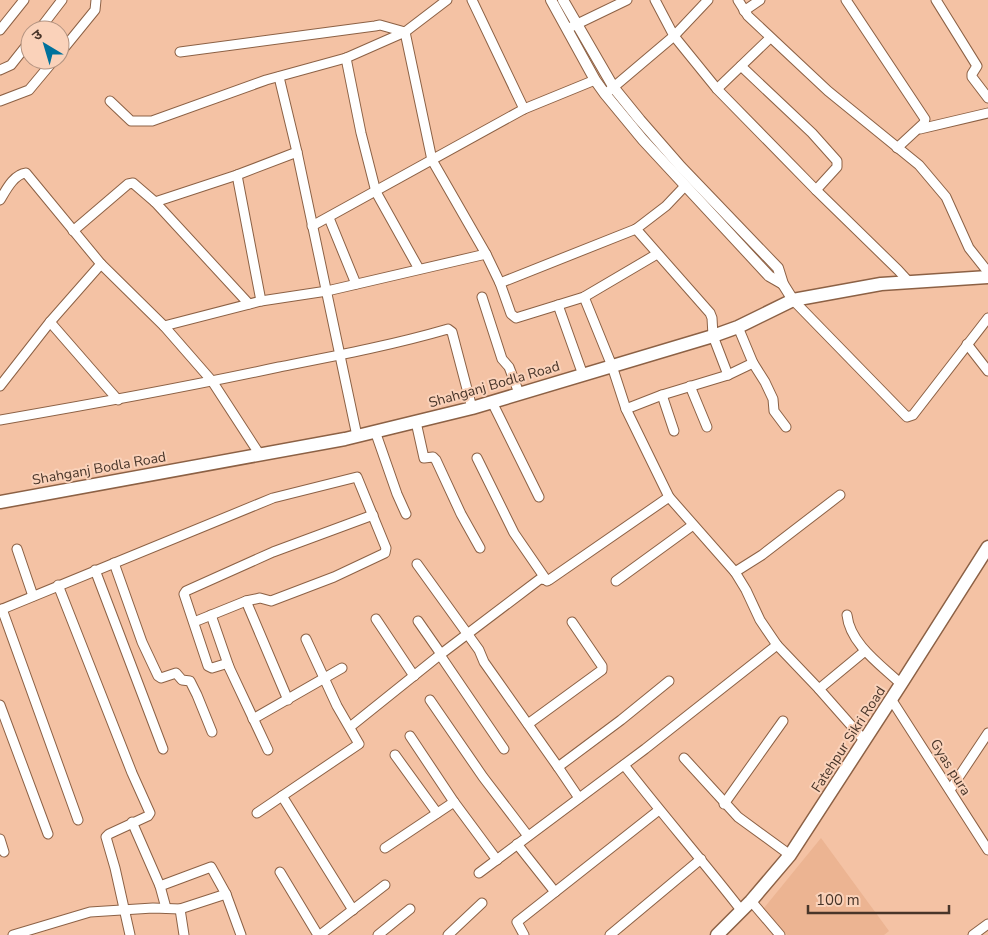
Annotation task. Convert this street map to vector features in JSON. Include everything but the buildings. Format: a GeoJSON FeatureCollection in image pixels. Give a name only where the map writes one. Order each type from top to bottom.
{"type":"FeatureCollection","features":[{"type":"Feature","properties":{"kind":"main road","name":"Shahganj Bodla Road"},"geometry":{"type":"LineString","coordinates":[[0,502],[356,436],[472,408],[713,336],[738,327],[793,300],[881,284],[988,277]]}},
{"type":"Feature","properties":{"kind":"main road","name":"Fatehpur Sikri Road"},"geometry":{"type":"LineString","coordinates":[[717,935],[751,901],[790,854],[988,547]]}},
{"type":"Feature","properties":{"kind":"street"},"geometry":{"type":"LineString","coordinates":[[0,30],[24,0]]}},
{"type":"Feature","properties":{"kind":"street"},"geometry":{"type":"LineString","coordinates":[[47,20],[62,0]]}},
{"type":"Feature","properties":{"kind":"street"},"geometry":{"type":"LineString","coordinates":[[70,40],[95,10],[96,0]]}},
{"type":"Feature","properties":{"kind":"street"},"geometry":{"type":"LineString","coordinates":[[110,101],[131,122],[152,121],[279,77],[346,58],[406,32],[447,0]]}},
{"type":"Feature","properties":{"kind":"street"},"geometry":{"type":"LineString","coordinates":[[472,0],[524,110]]}},
{"type":"Feature","properties":{"kind":"street"},"geometry":{"type":"LineString","coordinates":[[551,0],[595,80],[605,94],[643,140],[685,186],[770,276],[783,284]]}},
{"type":"Feature","properties":{"kind":"street"},"geometry":{"type":"LineString","coordinates":[[563,0],[614,88],[640,120],[681,167],[778,268],[783,284],[793,300],[907,417],[912,415],[988,318]]}},
{"type":"Feature","properties":{"kind":"street"},"geometry":{"type":"LineString","coordinates":[[567,29],[627,0]]}},
{"type":"Feature","properties":{"kind":"street"},"geometry":{"type":"LineString","coordinates":[[655,0],[674,36],[717,89],[909,282]]}},
{"type":"Feature","properties":{"kind":"street"},"geometry":{"type":"LineString","coordinates":[[605,94],[674,36],[708,0]]}},
{"type":"Feature","properties":{"kind":"street"},"geometry":{"type":"LineString","coordinates":[[738,0],[744,11],[770,38],[828,91],[919,165],[940,188],[958,220],[969,248],[988,272]]}},
{"type":"Feature","properties":{"kind":"street"},"geometry":{"type":"LineString","coordinates":[[744,11],[760,0]]}},
{"type":"Feature","properties":{"kind":"street"},"geometry":{"type":"LineString","coordinates":[[846,0],[925,119],[918,130],[897,148]]}},
{"type":"Feature","properties":{"kind":"street"},"geometry":{"type":"LineString","coordinates":[[936,0],[977,66],[972,77],[988,98]]}},
{"type":"Feature","properties":{"kind":"street"},"geometry":{"type":"LineString","coordinates":[[180,52],[380,25],[406,32]]}},
{"type":"Feature","properties":{"kind":"street"},"geometry":{"type":"LineString","coordinates":[[406,32],[432,160],[486,254],[500,283],[511,314],[516,318],[584,297],[657,254]]}},
{"type":"Feature","properties":{"kind":"street"},"geometry":{"type":"LineString","coordinates":[[717,89],[770,38]]}},
{"type":"Feature","properties":{"kind":"street"},"geometry":{"type":"LineString","coordinates":[[1,67],[12,64],[20,54]]}},
{"type":"Feature","properties":{"kind":"street"},"geometry":{"type":"LineString","coordinates":[[346,58],[361,133],[376,192],[419,269]]}},
{"type":"Feature","properties":{"kind":"street"},"geometry":{"type":"LineString","coordinates":[[741,66],[812,133],[837,161],[837,167],[816,190]]}},
{"type":"Feature","properties":{"kind":"street"},"geometry":{"type":"LineString","coordinates":[[0,101],[29,90],[46,70]]}},
{"type":"Feature","properties":{"kind":"street"},"geometry":{"type":"LineString","coordinates":[[279,77],[297,152],[356,436]]}},
{"type":"Feature","properties":{"kind":"street"},"geometry":{"type":"LineString","coordinates":[[312,226],[524,110],[595,80]]}},
{"type":"Feature","properties":{"kind":"street"},"geometry":{"type":"LineString","coordinates":[[918,130],[988,112]]}},
{"type":"Feature","properties":{"kind":"street"},"geometry":{"type":"LineString","coordinates":[[155,202],[237,175],[297,152]]}},
{"type":"Feature","properties":{"kind":"street"},"geometry":{"type":"LineString","coordinates":[[0,200],[10,184],[20,174],[26,173],[101,264],[164,326],[212,381],[260,455]]}},
{"type":"Feature","properties":{"kind":"street"},"geometry":{"type":"LineString","coordinates":[[237,175],[261,301]]}},
{"type":"Feature","properties":{"kind":"street"},"geometry":{"type":"LineString","coordinates":[[73,231],[130,182],[133,183],[155,202],[249,304]]}},
{"type":"Feature","properties":{"kind":"street"},"geometry":{"type":"LineString","coordinates":[[500,283],[636,229],[666,206],[685,186]]}},
{"type":"Feature","properties":{"kind":"street"},"geometry":{"type":"LineString","coordinates":[[329,218],[356,284]]}},
{"type":"Feature","properties":{"kind":"street"},"geometry":{"type":"LineString","coordinates":[[636,229],[710,313],[713,336],[728,375]]}},
{"type":"Feature","properties":{"kind":"street"},"geometry":{"type":"LineString","coordinates":[[164,326],[261,301],[326,291],[486,254]]}},
{"type":"Feature","properties":{"kind":"street"},"geometry":{"type":"LineString","coordinates":[[0,386],[50,322],[101,264]]}},
{"type":"Feature","properties":{"kind":"street"},"geometry":{"type":"LineString","coordinates":[[482,297],[502,359],[508,367],[519,393]]}},
{"type":"Feature","properties":{"kind":"street"},"geometry":{"type":"LineString","coordinates":[[584,297],[612,366],[626,410],[669,496],[735,572],[760,620],[777,645],[864,740]]}},
{"type":"Feature","properties":{"kind":"street"},"geometry":{"type":"LineString","coordinates":[[558,305],[583,375]]}},
{"type":"Feature","properties":{"kind":"street"},"geometry":{"type":"LineString","coordinates":[[50,322],[118,400]]}},
{"type":"Feature","properties":{"kind":"street"},"geometry":{"type":"LineString","coordinates":[[738,327],[753,362],[773,399],[774,412],[786,427]]}},
{"type":"Feature","properties":{"kind":"street"},"geometry":{"type":"LineString","coordinates":[[0,420],[118,400],[451,330],[472,408]]}},
{"type":"Feature","properties":{"kind":"street"},"geometry":{"type":"LineString","coordinates":[[967,344],[988,371]]}},
{"type":"Feature","properties":{"kind":"street"},"geometry":{"type":"LineString","coordinates":[[626,410],[662,395],[728,375],[753,362]]}},
{"type":"Feature","properties":{"kind":"street"},"geometry":{"type":"LineString","coordinates":[[690,386],[707,428]]}},
{"type":"Feature","properties":{"kind":"street"},"geometry":{"type":"LineString","coordinates":[[662,395],[674,431]]}},
{"type":"Feature","properties":{"kind":"street"},"geometry":{"type":"LineString","coordinates":[[492,402],[539,497]]}},
{"type":"Feature","properties":{"kind":"street"},"geometry":{"type":"LineString","coordinates":[[416,422],[424,458],[433,457],[436,460],[461,514],[480,548]]}},
{"type":"Feature","properties":{"kind":"street"},"geometry":{"type":"LineString","coordinates":[[375,431],[406,514]]}},
{"type":"Feature","properties":{"kind":"street"},"geometry":{"type":"LineString","coordinates":[[477,458],[514,533],[547,580]]}},
{"type":"Feature","properties":{"kind":"street"},"geometry":{"type":"LineString","coordinates":[[78,820],[1,610],[273,498],[357,477],[386,548],[385,553],[334,577],[271,601],[260,598],[246,601],[194,622]]}},
{"type":"Feature","properties":{"kind":"street"},"geometry":{"type":"LineString","coordinates":[[735,572],[762,555],[840,495]]}},
{"type":"Feature","properties":{"kind":"street"},"geometry":{"type":"LineString","coordinates":[[350,727],[440,654],[540,579],[547,580],[669,496]]}},
{"type":"Feature","properties":{"kind":"street"},"geometry":{"type":"LineString","coordinates":[[229,667],[225,664],[212,668],[208,666],[184,596],[186,591],[273,552],[373,515]]}},
{"type":"Feature","properties":{"kind":"street"},"geometry":{"type":"LineString","coordinates":[[616,581],[693,525]]}},
{"type":"Feature","properties":{"kind":"street"},"geometry":{"type":"LineString","coordinates":[[17,549],[33,596]]}},
{"type":"Feature","properties":{"kind":"street"},"geometry":{"type":"LineString","coordinates":[[114,563],[142,642],[158,676],[161,678],[176,673],[182,680],[190,681],[212,732]]}},
{"type":"Feature","properties":{"kind":"street"},"geometry":{"type":"LineString","coordinates":[[417,564],[579,798]]}},
{"type":"Feature","properties":{"kind":"street"},"geometry":{"type":"LineString","coordinates":[[95,570],[163,749]]}},
{"type":"Feature","properties":{"kind":"street"},"geometry":{"type":"LineString","coordinates":[[58,585],[132,773],[150,813],[148,816],[132,822],[106,837],[130,935]]}},
{"type":"Feature","properties":{"kind":"street"},"geometry":{"type":"LineString","coordinates":[[246,601],[288,700]]}},
{"type":"Feature","properties":{"kind":"street"},"geometry":{"type":"LineString","coordinates":[[211,615],[229,667],[268,750]]}},
{"type":"Feature","properties":{"kind":"street"},"geometry":{"type":"LineString","coordinates":[[847,615],[850,629],[865,650],[901,684]]}},
{"type":"Feature","properties":{"kind":"street"},"geometry":{"type":"LineString","coordinates":[[376,619],[414,676]]}},
{"type":"Feature","properties":{"kind":"street"},"geometry":{"type":"LineString","coordinates":[[418,621],[504,749]]}},
{"type":"Feature","properties":{"kind":"street"},"geometry":{"type":"LineString","coordinates":[[528,724],[602,670],[602,666],[572,622]]}},
{"type":"Feature","properties":{"kind":"street"},"geometry":{"type":"LineString","coordinates":[[257,812],[358,746],[359,742],[337,706],[306,639]]}},
{"type":"Feature","properties":{"kind":"street"},"geometry":{"type":"LineString","coordinates":[[479,873],[624,765],[777,645]]}},
{"type":"Feature","properties":{"kind":"street"},"geometry":{"type":"LineString","coordinates":[[819,689],[865,650]]}},
{"type":"Feature","properties":{"kind":"street"},"geometry":{"type":"LineString","coordinates":[[253,719],[342,668]]}},
{"type":"Feature","properties":{"kind":"street"},"geometry":{"type":"LineString","coordinates":[[558,767],[669,681]]}},
{"type":"Feature","properties":{"kind":"street","name":"Gyas pura"},"geometry":{"type":"LineString","coordinates":[[891,699],[988,850]]}},
{"type":"Feature","properties":{"kind":"street"},"geometry":{"type":"LineString","coordinates":[[430,700],[483,777],[528,836]]}},
{"type":"Feature","properties":{"kind":"street"},"geometry":{"type":"LineString","coordinates":[[0,705],[48,834]]}},
{"type":"Feature","properties":{"kind":"street"},"geometry":{"type":"LineString","coordinates":[[724,804],[783,721]]}},
{"type":"Feature","properties":{"kind":"street"},"geometry":{"type":"LineString","coordinates":[[950,790],[988,733]]}},
{"type":"Feature","properties":{"kind":"street"},"geometry":{"type":"LineString","coordinates":[[410,736],[454,802],[497,860]]}},
{"type":"Feature","properties":{"kind":"street"},"geometry":{"type":"LineString","coordinates":[[395,756],[437,813]]}},
{"type":"Feature","properties":{"kind":"street"},"geometry":{"type":"LineString","coordinates":[[684,758],[724,804],[738,817],[790,854]]}},
{"type":"Feature","properties":{"kind":"street"},"geometry":{"type":"LineString","coordinates":[[624,765],[741,910]]}},
{"type":"Feature","properties":{"kind":"street"},"geometry":{"type":"LineString","coordinates":[[282,796],[353,910]]}},
{"type":"Feature","properties":{"kind":"street"},"geometry":{"type":"LineString","coordinates":[[385,848],[454,802]]}},
{"type":"Feature","properties":{"kind":"street"},"geometry":{"type":"LineString","coordinates":[[524,935],[517,922],[659,810]]}},
{"type":"Feature","properties":{"kind":"street"},"geometry":{"type":"LineString","coordinates":[[132,822],[160,886],[166,908]]}},
{"type":"Feature","properties":{"kind":"street"},"geometry":{"type":"LineString","coordinates":[[0,840],[4,852]]}},
{"type":"Feature","properties":{"kind":"street"},"geometry":{"type":"LineString","coordinates":[[517,844],[555,892]]}},
{"type":"Feature","properties":{"kind":"street"},"geometry":{"type":"LineString","coordinates":[[610,935],[701,859]]}},
{"type":"Feature","properties":{"kind":"street"},"geometry":{"type":"LineString","coordinates":[[160,886],[211,867],[226,894],[241,935]]}},
{"type":"Feature","properties":{"kind":"street"},"geometry":{"type":"LineString","coordinates":[[280,872],[319,935],[384,884]]}},
{"type":"Feature","properties":{"kind":"street"},"geometry":{"type":"LineString","coordinates":[[13,935],[90,912],[124,909],[180,909],[226,894]]}},
{"type":"Feature","properties":{"kind":"street"},"geometry":{"type":"LineString","coordinates":[[751,901],[780,935]]}},
{"type":"Feature","properties":{"kind":"street"},"geometry":{"type":"LineString","coordinates":[[448,935],[482,903]]}},
{"type":"Feature","properties":{"kind":"street"},"geometry":{"type":"LineString","coordinates":[[180,909],[184,935]]}},
{"type":"Feature","properties":{"kind":"street"},"geometry":{"type":"LineString","coordinates":[[378,935],[410,909]]}},
{"type":"Feature","properties":{"kind":"street"},"geometry":{"type":"LineString","coordinates":[[973,935],[988,924]]}},
{"type":"Feature","properties":{"kind":"shaded area"},"geometry":{"type":"Polygon","coordinates":[[[821,838],[889,931],[884,935],[787,935],[764,908],[821,838]]]}}]}
